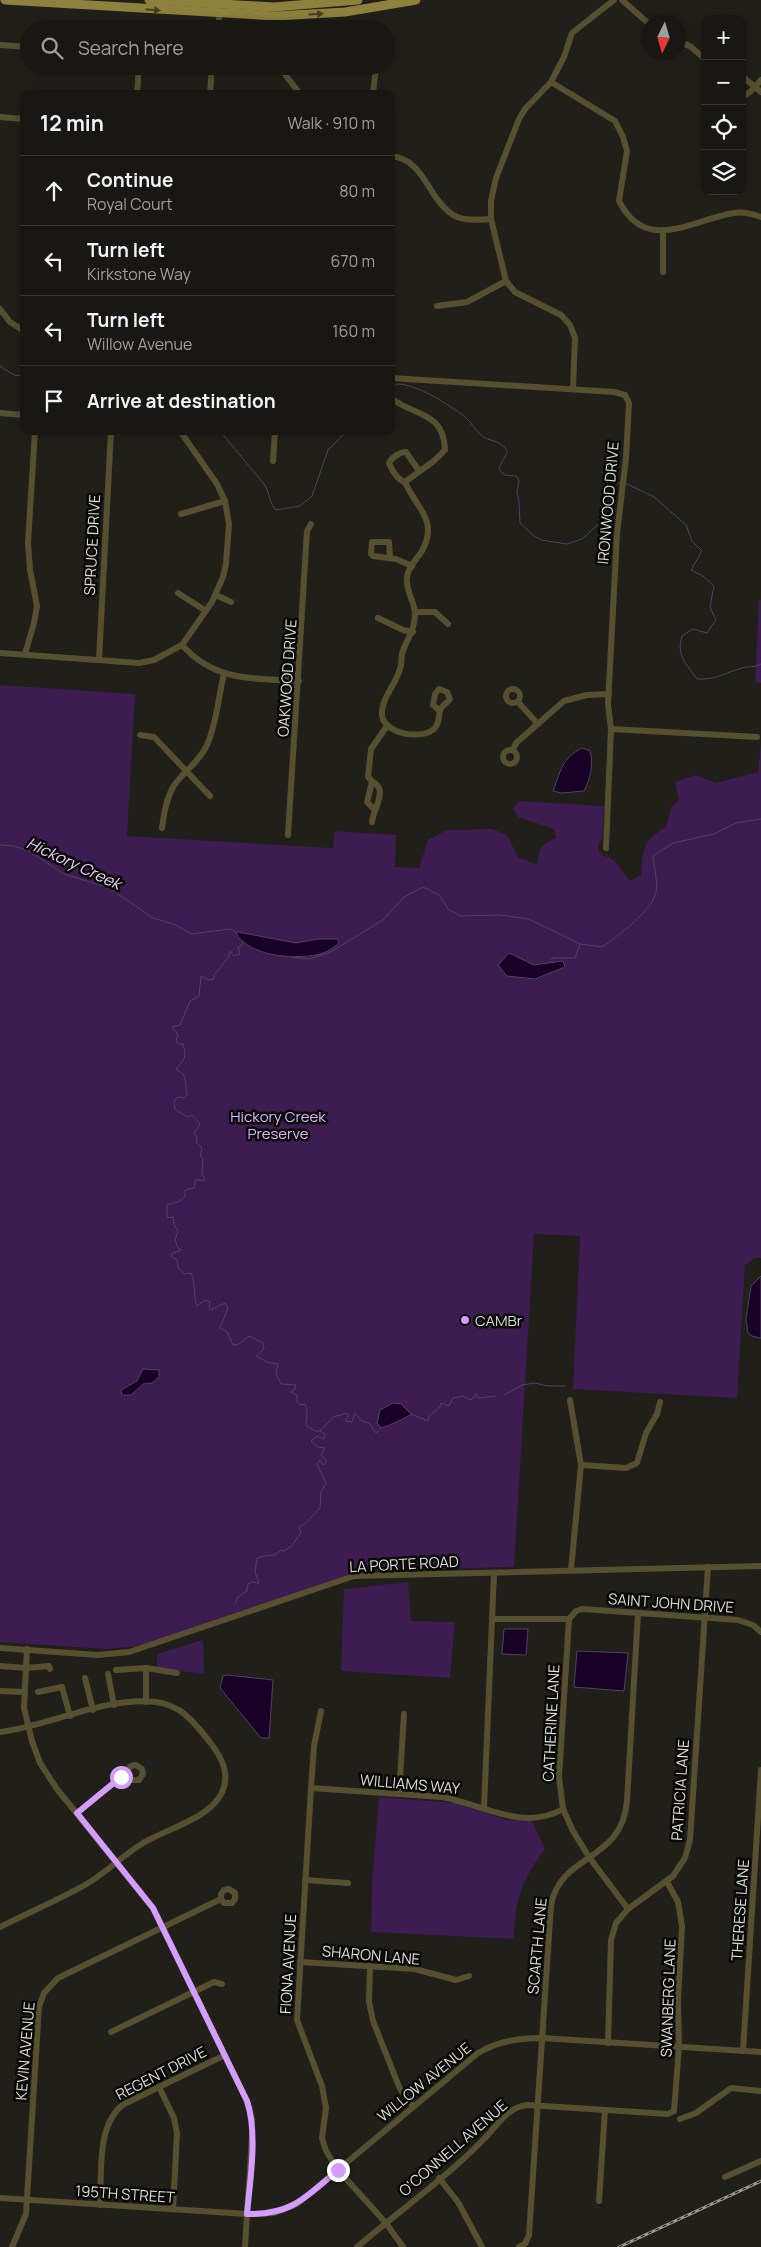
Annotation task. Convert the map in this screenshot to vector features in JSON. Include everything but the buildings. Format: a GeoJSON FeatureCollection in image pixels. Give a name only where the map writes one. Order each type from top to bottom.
{"type":"FeatureCollection","features":[{"type":"Feature","properties":{"kind":"main road"},"geometry":{"type":"LineString","coordinates":[[5,0],[70,2],[220,14],[276,16],[345,12],[384,3],[416,0]]}},
{"type":"Feature","properties":{"kind":"main road"},"geometry":{"type":"LineString","coordinates":[[149,0],[274,6],[358,0]]}},
{"type":"Feature","properties":{"kind":"street"},"geometry":{"type":"LineString","coordinates":[[573,390],[575,338],[570,325],[561,315],[514,292],[506,280],[491,219],[492,190],[514,130],[525,109],[551,82],[564,57],[572,33],[614,0]]}},
{"type":"Feature","properties":{"kind":"street"},"geometry":{"type":"LineString","coordinates":[[622,0],[641,17]]}},
{"type":"Feature","properties":{"kind":"street"},"geometry":{"type":"LineString","coordinates":[[220,14],[220,20]]}},
{"type":"Feature","properties":{"kind":"street"},"geometry":{"type":"LineString","coordinates":[[686,44],[701,56]]}},
{"type":"Feature","properties":{"kind":"street"},"geometry":{"type":"LineString","coordinates":[[0,45],[20,46]]}},
{"type":"Feature","properties":{"kind":"street"},"geometry":{"type":"LineString","coordinates":[[137,90],[138,75]]}},
{"type":"Feature","properties":{"kind":"street"},"geometry":{"type":"LineString","coordinates":[[210,90],[211,75]]}},
{"type":"Feature","properties":{"kind":"street"},"geometry":{"type":"LineString","coordinates":[[286,75],[297,90]]}},
{"type":"Feature","properties":{"kind":"street"},"geometry":{"type":"LineString","coordinates":[[374,90],[375,75]]}},
{"type":"Feature","properties":{"kind":"street"},"geometry":{"type":"LineString","coordinates":[[746,79],[761,92]]}},
{"type":"Feature","properties":{"kind":"street"},"geometry":{"type":"LineString","coordinates":[[746,94],[761,80]]}},
{"type":"Feature","properties":{"kind":"street"},"geometry":{"type":"LineString","coordinates":[[551,82],[616,121],[624,137],[627,151],[619,201],[630,217],[637,223],[651,229],[663,231],[683,228],[735,212],[761,217]]}},
{"type":"Feature","properties":{"kind":"street"},"geometry":{"type":"LineString","coordinates":[[0,118],[20,118]]}},
{"type":"Feature","properties":{"kind":"street"},"geometry":{"type":"LineString","coordinates":[[395,156],[400,156],[416,167],[434,194],[449,212],[458,218],[471,220],[491,219]]}},
{"type":"Feature","properties":{"kind":"street"},"geometry":{"type":"LineString","coordinates":[[663,231],[663,272]]}},
{"type":"Feature","properties":{"kind":"street"},"geometry":{"type":"LineString","coordinates":[[437,306],[468,302],[506,280]]}},
{"type":"Feature","properties":{"kind":"street"},"geometry":{"type":"LineString","coordinates":[[0,309],[10,322],[20,329]]}},
{"type":"Feature","properties":{"kind":"street","name":"IRONWOOD DRIVE"},"geometry":{"type":"LineString","coordinates":[[395,378],[625,395],[629,403],[626,458],[617,534],[608,694],[611,729],[606,848]]}},
{"type":"Feature","properties":{"kind":"street"},"geometry":{"type":"LineString","coordinates":[[395,401],[425,414],[444,437],[445,450],[435,460],[405,482]]}},
{"type":"Feature","properties":{"kind":"street"},"geometry":{"type":"LineString","coordinates":[[0,413],[20,415]]}},
{"type":"Feature","properties":{"kind":"street"},"geometry":{"type":"LineString","coordinates":[[24,654],[34,623],[37,606],[30,570],[28,543],[35,435]]}},
{"type":"Feature","properties":{"kind":"street","name":"SPRUCE DRIVE"},"geometry":{"type":"LineString","coordinates":[[99,660],[111,435]]}},
{"type":"Feature","properties":{"kind":"street"},"geometry":{"type":"LineString","coordinates":[[0,653],[139,663],[154,660],[182,645],[216,595],[223,577],[229,524],[225,501],[217,484],[183,435]]}},
{"type":"Feature","properties":{"kind":"street"},"geometry":{"type":"LineString","coordinates":[[273,461],[275,435]]}},
{"type":"Feature","properties":{"kind":"street"},"geometry":{"type":"LineString","coordinates":[[419,471],[406,452],[402,452],[391,460],[389,464],[400,481],[405,482],[423,513],[427,521],[428,535],[422,551],[407,575],[407,585],[415,612],[413,632],[403,652],[400,669],[394,685],[383,704],[382,716],[388,726],[405,734],[425,734],[434,728],[439,720],[440,711]]}},
{"type":"Feature","properties":{"kind":"street"},"geometry":{"type":"LineString","coordinates":[[181,514],[225,501]]}},
{"type":"Feature","properties":{"kind":"street","name":"OAKWOOD DRIVE"},"geometry":{"type":"LineString","coordinates":[[288,835],[307,531],[311,524]]}},
{"type":"Feature","properties":{"kind":"street"},"geometry":{"type":"LineString","coordinates":[[390,558],[400,560],[412,566]]}},
{"type":"Feature","properties":{"kind":"street"},"geometry":{"type":"LineString","coordinates":[[178,592],[206,611]]}},
{"type":"Feature","properties":{"kind":"street"},"geometry":{"type":"LineString","coordinates":[[216,595],[230,602]]}},
{"type":"Feature","properties":{"kind":"street"},"geometry":{"type":"LineString","coordinates":[[415,612],[435,612],[448,624]]}},
{"type":"Feature","properties":{"kind":"street"},"geometry":{"type":"LineString","coordinates":[[378,618],[403,630],[413,632]]}},
{"type":"Feature","properties":{"kind":"street"},"geometry":{"type":"LineString","coordinates":[[182,645],[202,664],[224,674],[299,681]]}},
{"type":"Feature","properties":{"kind":"street"},"geometry":{"type":"LineString","coordinates":[[162,828],[166,803],[174,786],[202,755],[214,727],[224,674]]}},
{"type":"Feature","properties":{"kind":"street"},"geometry":{"type":"LineString","coordinates":[[513,750],[516,743],[564,701],[587,694],[608,694]]}},
{"type":"Feature","properties":{"kind":"street"},"geometry":{"type":"LineString","coordinates":[[518,702],[538,724]]}},
{"type":"Feature","properties":{"kind":"street"},"geometry":{"type":"LineString","coordinates":[[372,822],[374,808],[378,804],[380,795],[379,787],[368,777],[371,748],[388,726]]}},
{"type":"Feature","properties":{"kind":"street"},"geometry":{"type":"LineString","coordinates":[[611,729],[757,737]]}},
{"type":"Feature","properties":{"kind":"street"},"geometry":{"type":"LineString","coordinates":[[140,735],[154,737],[210,796]]}},
{"type":"Feature","properties":{"kind":"street"},"geometry":{"type":"LineString","coordinates":[[372,782],[368,792],[368,802],[374,808]]}},
{"type":"Feature","properties":{"kind":"street"},"geometry":{"type":"LineString","coordinates":[[570,1400],[580,1465],[571,1570]]}},
{"type":"Feature","properties":{"kind":"street"},"geometry":{"type":"LineString","coordinates":[[580,1465],[626,1468],[635,1465],[640,1460],[646,1433],[657,1414],[660,1402]]}},
{"type":"Feature","properties":{"kind":"street","name":"LA PORTE ROAD"},"geometry":{"type":"LineString","coordinates":[[0,1648],[98,1655],[129,1652],[354,1576],[761,1566]]}},
{"type":"Feature","properties":{"kind":"street","name":"PATRICIA LANE"},"geometry":{"type":"LineString","coordinates":[[608,2043],[611,1940],[616,1923],[628,1909],[667,1882],[682,1864],[690,1840],[708,1567]]}},
{"type":"Feature","properties":{"kind":"street"},"geometry":{"type":"LineString","coordinates":[[484,1808],[494,1573]]}},
{"type":"Feature","properties":{"kind":"street","name":"SAINT JOHN DRIVE"},"geometry":{"type":"LineString","coordinates":[[569,1619],[576,1611],[582,1609],[738,1620],[753,1626],[761,1632]]}},
{"type":"Feature","properties":{"kind":"street","name":"SCARTH LANE"},"geometry":{"type":"LineString","coordinates":[[519,2247],[525,2244],[529,2235],[552,1898],[566,1874],[614,1837],[625,1817],[638,1613]]}},
{"type":"Feature","properties":{"kind":"street"},"geometry":{"type":"LineString","coordinates":[[492,1619],[569,1619]]}},
{"type":"Feature","properties":{"kind":"street","name":"CATHERINE LANE"},"geometry":{"type":"LineString","coordinates":[[569,1619],[559,1777],[563,1808],[573,1831],[589,1857],[628,1909]]}},
{"type":"Feature","properties":{"kind":"street"},"geometry":{"type":"LineString","coordinates":[[27,1649],[24,1708],[35,1752],[47,1776],[153,1908],[247,2101],[252,2119],[245,2247]]}},
{"type":"Feature","properties":{"kind":"street"},"geometry":{"type":"LineString","coordinates":[[0,1666],[26,1668],[49,1666],[50,1669]]}},
{"type":"Feature","properties":{"kind":"street"},"geometry":{"type":"LineString","coordinates":[[146,1668],[146,1702]]}},
{"type":"Feature","properties":{"kind":"street"},"geometry":{"type":"LineString","coordinates":[[116,1670],[146,1668],[177,1672]]}},
{"type":"Feature","properties":{"kind":"street"},"geometry":{"type":"LineString","coordinates":[[108,1674],[114,1705]]}},
{"type":"Feature","properties":{"kind":"street"},"geometry":{"type":"LineString","coordinates":[[85,1678],[93,1710]]}},
{"type":"Feature","properties":{"kind":"street"},"geometry":{"type":"LineString","coordinates":[[38,1692],[62,1687],[70,1716]]}},
{"type":"Feature","properties":{"kind":"street"},"geometry":{"type":"LineString","coordinates":[[0,1691],[25,1692]]}},
{"type":"Feature","properties":{"kind":"street"},"geometry":{"type":"LineString","coordinates":[[0,1732],[114,1705],[138,1702],[169,1705],[181,1710],[191,1719],[218,1753],[223,1763],[225,1782],[221,1795],[209,1809],[135,1848],[85,1885],[0,1927]]}},
{"type":"Feature","properties":{"kind":"street","name":"FIONA AVENUE"},"geometry":{"type":"LineString","coordinates":[[321,1710],[314,1746],[310,1788],[297,2020],[322,2086],[326,2108],[322,2138],[326,2151],[338,2170],[386,2223],[403,2247]]}},
{"type":"Feature","properties":{"kind":"street"},"geometry":{"type":"LineString","coordinates":[[400,1794],[404,1714]]}},
{"type":"Feature","properties":{"kind":"street","name":"THERESE LANE"},"geometry":{"type":"LineString","coordinates":[[743,2051],[761,1770]]}},
{"type":"Feature","properties":{"kind":"street"},"geometry":{"type":"LineString","coordinates":[[77,1813],[121,1777],[127,1776]]}},
{"type":"Feature","properties":{"kind":"street","name":"WILLIAMS WAY"},"geometry":{"type":"LineString","coordinates":[[310,1788],[442,1797],[464,1801],[507,1816],[525,1818],[540,1817],[563,1808]]}},
{"type":"Feature","properties":{"kind":"street"},"geometry":{"type":"LineString","coordinates":[[305,1880],[348,1883]]}},
{"type":"Feature","properties":{"kind":"street","name":"SWANBERG LANE"},"geometry":{"type":"LineString","coordinates":[[667,1882],[678,1902],[682,1920],[678,2000],[679,2047],[675,2107],[668,2114]]}},
{"type":"Feature","properties":{"kind":"street","name":"KEVIN AVENUE"},"geometry":{"type":"LineString","coordinates":[[12,2247],[25,2218],[39,2007],[44,1993],[58,1978],[221,1899]]}},
{"type":"Feature","properties":{"kind":"street","name":"SHARON LANE"},"geometry":{"type":"LineString","coordinates":[[300,1962],[415,1969],[456,1980],[469,1976]]}},
{"type":"Feature","properties":{"kind":"street"},"geometry":{"type":"LineString","coordinates":[[370,1966],[369,2002],[373,2021],[397,2083],[414,2106]]}},
{"type":"Feature","properties":{"kind":"street"},"geometry":{"type":"LineString","coordinates":[[111,2032],[214,1982],[222,1984]]}},
{"type":"Feature","properties":{"kind":"street","name":"WILLOW AVENUE"},"geometry":{"type":"LineString","coordinates":[[247,2214],[269,2214],[291,2207],[474,2056],[486,2048],[514,2038],[542,2038],[761,2052]]}},
{"type":"Feature","properties":{"kind":"street","name":"REGENT DRIVE"},"geometry":{"type":"LineString","coordinates":[[100,2205],[104,2136],[107,2124],[118,2109],[225,2055]]}},
{"type":"Feature","properties":{"kind":"street"},"geometry":{"type":"LineString","coordinates":[[159,2087],[174,2118],[176,2132],[173,2209]]}},
{"type":"Feature","properties":{"kind":"street"},"geometry":{"type":"LineString","coordinates":[[680,2118],[696,2113],[731,2088],[761,2090]]}},
{"type":"Feature","properties":{"kind":"street","name":"O'CONNELL AVENUE"},"geometry":{"type":"LineString","coordinates":[[357,2247],[478,2146],[512,2110],[523,2106],[538,2106],[668,2114]]}},
{"type":"Feature","properties":{"kind":"street"},"geometry":{"type":"LineString","coordinates":[[599,2201],[605,2110]]}},
{"type":"Feature","properties":{"kind":"street"},"geometry":{"type":"LineString","coordinates":[[725,2177],[761,2161]]}},
{"type":"Feature","properties":{"kind":"street"},"geometry":{"type":"LineString","coordinates":[[439,2178],[458,2202],[482,2247]]}},
{"type":"Feature","properties":{"kind":"street","name":"195TH STREET"},"geometry":{"type":"LineString","coordinates":[[0,2198],[247,2214]]}},
{"type":"Feature","properties":{"kind":"green space"},"geometry":{"type":"Polygon","coordinates":[[[759,599],[761,600],[761,683],[755,682],[759,599]]]}},
{"type":"Feature","properties":{"kind":"green space","name":"Hickory Creek Preserve"},"geometry":{"type":"Polygon","coordinates":[[[0,685],[135,694],[127,836],[333,848],[335,831],[396,835],[395,867],[419,868],[428,840],[447,830],[492,829],[507,835],[518,857],[537,865],[543,845],[556,838],[554,829],[518,817],[513,808],[519,801],[604,806],[602,839],[598,850],[603,856],[612,859],[630,881],[641,875],[645,846],[652,837],[666,827],[671,808],[679,800],[675,782],[696,775],[715,783],[758,772],[761,743],[761,1258],[755,1258],[745,1265],[737,1398],[573,1389],[580,1236],[534,1234],[514,1567],[360,1571],[139,1646],[106,1649],[0,1642],[0,685]]]}},
{"type":"Feature","properties":{"kind":"green space"},"geometry":{"type":"Polygon","coordinates":[[[408,1582],[411,1621],[455,1622],[450,1678],[341,1671],[344,1589],[408,1582]]]}},
{"type":"Feature","properties":{"kind":"green space"},"geometry":{"type":"Polygon","coordinates":[[[203,1640],[204,1674],[157,1668],[157,1654],[203,1640]]]}},
{"type":"Feature","properties":{"kind":"green space"},"geometry":{"type":"Polygon","coordinates":[[[379,1797],[455,1803],[507,1820],[532,1821],[545,1849],[530,1871],[521,1891],[516,1913],[514,1939],[371,1932],[372,1883],[379,1797]]]}},
{"type":"Feature","properties":{"kind":"shaded area"},"geometry":{"type":"Polygon","coordinates":[[[582,748],[590,751],[592,761],[590,777],[584,791],[562,793],[553,791],[566,761],[582,748]]]}},
{"type":"Feature","properties":{"kind":"shaded area"},"geometry":{"type":"Polygon","coordinates":[[[236,933],[296,943],[318,939],[338,939],[339,943],[323,953],[289,957],[263,952],[251,947],[242,941],[236,933]]]}},
{"type":"Feature","properties":{"kind":"shaded area"},"geometry":{"type":"Polygon","coordinates":[[[509,953],[534,965],[563,961],[565,967],[535,979],[507,976],[498,965],[509,953]]]}},
{"type":"Feature","properties":{"kind":"shaded area"},"geometry":{"type":"Polygon","coordinates":[[[761,1276],[760,1338],[748,1333],[746,1319],[751,1286],[761,1276]]]}},
{"type":"Feature","properties":{"kind":"shaded area"},"geometry":{"type":"Polygon","coordinates":[[[143,1369],[159,1370],[159,1377],[152,1383],[143,1384],[131,1395],[122,1395],[121,1390],[137,1381],[143,1369]]]}},
{"type":"Feature","properties":{"kind":"shaded area"},"geometry":{"type":"Polygon","coordinates":[[[393,1403],[401,1404],[411,1414],[381,1428],[377,1423],[380,1410],[393,1403]]]}},
{"type":"Feature","properties":{"kind":"shaded area"},"geometry":{"type":"Polygon","coordinates":[[[504,1629],[528,1629],[526,1655],[502,1654],[504,1629]]]}},
{"type":"Feature","properties":{"kind":"shaded area"},"geometry":{"type":"Polygon","coordinates":[[[577,1651],[628,1653],[624,1691],[574,1687],[577,1651]]]}},
{"type":"Feature","properties":{"kind":"shaded area"},"geometry":{"type":"Polygon","coordinates":[[[223,1676],[273,1680],[269,1738],[261,1738],[220,1688],[223,1676]]]}},
{"type":"Feature","properties":{"kind":"waterway"},"geometry":{"type":"LineString","coordinates":[[0,366],[14,375],[20,376]]}},
{"type":"Feature","properties":{"kind":"waterway"},"geometry":{"type":"LineString","coordinates":[[395,384],[408,386],[430,394],[465,417],[481,435],[497,442],[507,450],[499,470],[505,475],[516,476],[519,480],[517,492],[520,523],[541,540],[567,544],[582,539],[614,510],[608,488],[615,483],[621,483]]}},
{"type":"Feature","properties":{"kind":"waterway"},"geometry":{"type":"LineString","coordinates":[[223,435],[264,484],[276,510],[300,506],[312,496],[328,450],[343,435]]}},
{"type":"Feature","properties":{"kind":"waterway"},"geometry":{"type":"LineString","coordinates":[[625,483],[654,497],[686,525],[692,541],[702,551],[691,570],[703,576],[714,586],[710,607],[716,620],[707,633],[693,629],[682,636],[680,643],[683,659],[697,679],[715,677],[761,664]]}},
{"type":"Feature","properties":{"kind":"waterway","name":"Hickory Creek"},"geometry":{"type":"LineString","coordinates":[[291,957],[309,959],[329,953],[383,920],[404,897],[423,887],[439,895],[449,910],[461,916],[500,915],[529,919],[580,944],[602,947],[642,915],[653,899],[657,883],[653,856],[673,843],[714,834],[736,823],[761,819]]}},
{"type":"Feature","properties":{"kind":"waterway","name":"Hickory Creek"},"geometry":{"type":"LineString","coordinates":[[0,845],[14,846],[29,851],[64,874],[109,888],[153,918],[176,925],[191,934],[230,929],[237,933]]}},
{"type":"Feature","properties":{"kind":"waterway"},"geometry":{"type":"LineString","coordinates":[[243,941],[242,945],[238,947],[240,954],[234,956],[230,951],[228,958],[214,975],[214,979],[209,980],[201,976],[199,996],[190,1001],[180,1025],[172,1027],[178,1034],[176,1041],[179,1044],[183,1044],[185,1056],[176,1069],[183,1074],[187,1095],[184,1098],[178,1097],[174,1101],[175,1109],[187,1117],[192,1115],[200,1124],[194,1133],[197,1137],[196,1142],[202,1148],[200,1156],[203,1158],[202,1175],[205,1178],[203,1181],[196,1179],[194,1188],[185,1190],[185,1196],[180,1201],[167,1205],[167,1218],[173,1217],[174,1225],[178,1231],[175,1240],[178,1248],[181,1250],[171,1254],[177,1260],[178,1267],[184,1274],[191,1273],[197,1306],[205,1300],[210,1302],[209,1307],[211,1310],[225,1303],[228,1308],[220,1328],[227,1332],[233,1345],[239,1344],[249,1336],[263,1343],[264,1349],[256,1356],[267,1362],[278,1364],[276,1374],[281,1384],[296,1385],[295,1389],[291,1392],[297,1395],[297,1402],[300,1405],[305,1404],[307,1410],[306,1425],[315,1431],[320,1431],[334,1417],[346,1413],[349,1415],[345,1421],[352,1422],[355,1413],[362,1421],[369,1423],[376,1433],[381,1428]]}},
{"type":"Feature","properties":{"kind":"waterway"},"geometry":{"type":"LineString","coordinates":[[552,962],[552,958],[575,958],[580,944]]}},
{"type":"Feature","properties":{"kind":"waterway"},"geometry":{"type":"LineString","coordinates":[[504,1395],[522,1385],[534,1383],[548,1386],[565,1386]]}},
{"type":"Feature","properties":{"kind":"waterway"},"geometry":{"type":"LineString","coordinates":[[411,1414],[428,1421],[429,1416],[440,1407],[441,1403],[449,1406],[453,1398],[463,1396],[471,1400],[476,1394],[478,1398],[496,1396]]}},
{"type":"Feature","properties":{"kind":"waterway"},"geometry":{"type":"LineString","coordinates":[[235,1604],[238,1597],[247,1591],[248,1584],[252,1582],[259,1583],[255,1572],[257,1558],[275,1555],[281,1550],[284,1551],[292,1546],[301,1532],[299,1527],[308,1521],[320,1508],[321,1492],[326,1483],[317,1464],[320,1460],[323,1465],[327,1462],[321,1455],[325,1448],[318,1447],[311,1441],[317,1436],[324,1439],[325,1434],[320,1431]]}},
{"type":"Feature","properties":{"kind":"railway"},"geometry":{"type":"LineString","coordinates":[[619,2247],[761,2181]]}},
{"type":"Feature","properties":{"kind":"place","name":"CAMBr"},"geometry":{"type":"Point","coordinates":[465,1320]}},
{"type":"Feature","properties":{"kind":"route"},"geometry":{"type":"LineString","coordinates":[[121,1777],[77,1813],[153,1908],[195,1991],[250,2108],[252,2136],[247,2214],[263,2215],[279,2212],[291,2207],[338,2170]]}}]}
